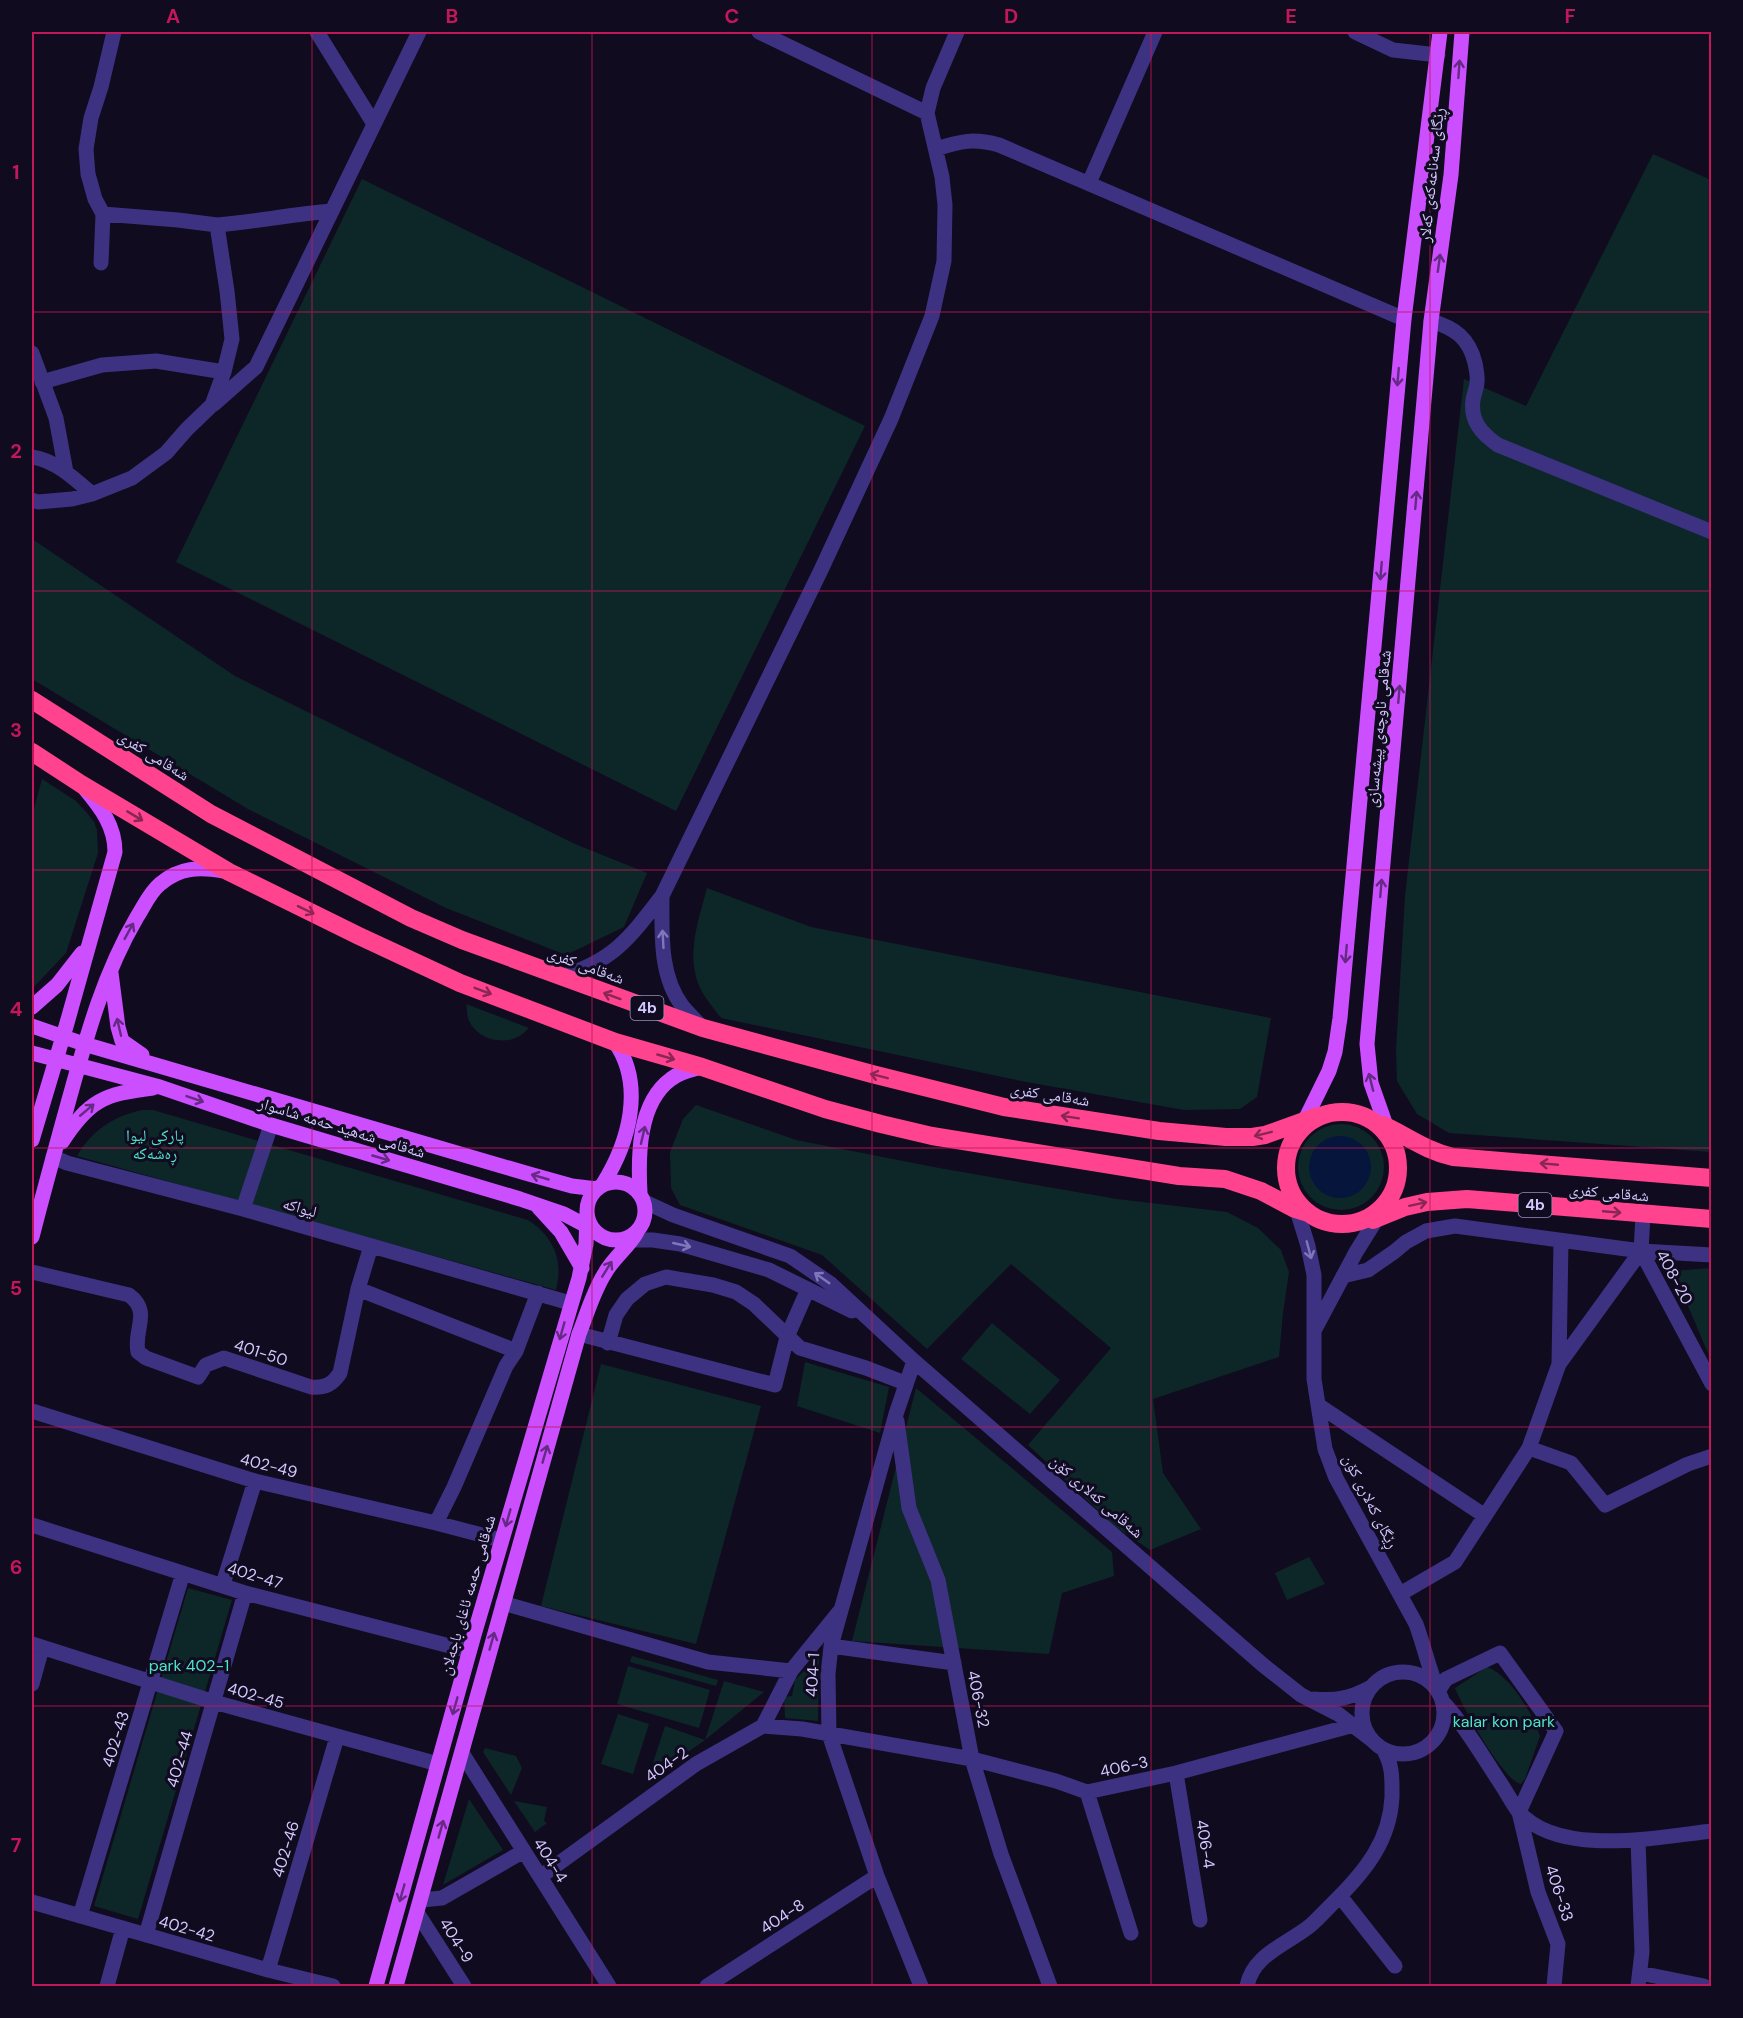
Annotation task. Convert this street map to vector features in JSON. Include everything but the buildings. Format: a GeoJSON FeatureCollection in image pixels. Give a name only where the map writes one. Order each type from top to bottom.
{"type":"FeatureCollection","features":[{"type":"Feature","properties":{"kind":"highway","name":"شەقامی کفری"},"geometry":{"type":"LineString","coordinates":[[32,700],[211,814],[356,891],[462,940],[703,1028],[1004,1107],[1137,1128],[1238,1138],[1265,1135],[1308,1122]]}},
{"type":"Feature","properties":{"kind":"highway"},"geometry":{"type":"LineString","coordinates":[[32,752],[81,784],[229,872],[429,969],[615,1042],[702,1067],[825,1109],[932,1136],[1167,1174],[1225,1179],[1298,1205],[1320,1220],[1334,1224],[1348,1224],[1374,1215],[1392,1194],[1399,1166],[1396,1151],[1384,1129],[1353,1112],[1341,1111],[1308,1122],[1291,1143],[1286,1160],[1286,1177],[1298,1205]]}},
{"type":"Feature","properties":{"kind":"highway","name":"شەقامی کفری"},"geometry":{"type":"LineString","coordinates":[[1384,1129],[1433,1152],[1453,1156],[1712,1178]]}},
{"type":"Feature","properties":{"kind":"highway","name":"شەقامی کفری"},"geometry":{"type":"LineString","coordinates":[[1374,1215],[1417,1204],[1467,1200],[1712,1219]]}},
{"type":"Feature","properties":{"kind":"main road","name":"ڕێگای سەناعەکەی کەلار"},"geometry":{"type":"LineString","coordinates":[[1404,319],[1440,32]]}},
{"type":"Feature","properties":{"kind":"main road","name":"ڕێگای سەناعەکەی کەلار"},"geometry":{"type":"LineString","coordinates":[[1431,321],[1451,175],[1462,32]]}},
{"type":"Feature","properties":{"kind":"main road"},"geometry":{"type":"LineString","coordinates":[[1404,319],[1431,321]]}},
{"type":"Feature","properties":{"kind":"main road","name":"شەقامی ناوچەی پیشەسازی"},"geometry":{"type":"LineString","coordinates":[[1308,1122],[1329,1071],[1339,1027],[1404,319]]}},
{"type":"Feature","properties":{"kind":"main road","name":"شەقامی ناوچەی پیشەسازی"},"geometry":{"type":"LineString","coordinates":[[1384,1129],[1371,1083],[1367,1044],[1431,321]]}},
{"type":"Feature","properties":{"kind":"main road"},"geometry":{"type":"LineString","coordinates":[[32,1140],[115,852],[115,840],[104,813],[81,784]]}},
{"type":"Feature","properties":{"kind":"main road"},"geometry":{"type":"LineString","coordinates":[[32,1237],[84,1044],[111,970],[128,933],[152,892],[174,874],[200,867],[229,872]]}},
{"type":"Feature","properties":{"kind":"main road"},"geometry":{"type":"LineString","coordinates":[[32,1007],[57,985],[87,945]]}},
{"type":"Feature","properties":{"kind":"main road"},"geometry":{"type":"LineString","coordinates":[[111,970],[118,1027],[122,1041],[131,1049],[158,1064]]}},
{"type":"Feature","properties":{"kind":"main road","name":"شەقامی شەهید حەمە شاسوار"},"geometry":{"type":"LineString","coordinates":[[32,1026],[84,1044],[529,1174],[572,1186],[600,1186]]}},
{"type":"Feature","properties":{"kind":"main road"},"geometry":{"type":"LineString","coordinates":[[615,1042],[628,1063],[632,1078],[632,1097],[622,1143],[612,1170],[588,1204],[589,1223],[607,1239],[631,1237]]}},
{"type":"Feature","properties":{"kind":"main road","name":"شەقامی شەهید حەمە شاسوار"},"geometry":{"type":"LineString","coordinates":[[32,1053],[160,1087],[271,1125],[534,1203],[589,1223]]}},
{"type":"Feature","properties":{"kind":"main road"},"geometry":{"type":"LineString","coordinates":[[396,1986],[579,1334],[605,1272],[645,1218],[640,1151],[652,1102],[661,1088],[672,1079],[685,1071],[702,1067]]}},
{"type":"Feature","properties":{"kind":"main road"},"geometry":{"type":"LineString","coordinates":[[52,1157],[76,1120],[104,1098],[160,1087]]}},
{"type":"Feature","properties":{"kind":"main road"},"geometry":{"type":"LineString","coordinates":[[600,1186],[623,1182],[633,1186],[642,1198]]}},
{"type":"Feature","properties":{"kind":"main road"},"geometry":{"type":"LineString","coordinates":[[534,1203],[561,1232],[582,1268]]}},
{"type":"Feature","properties":{"kind":"main road","name":"شەقامی حەمە ئاغای باجەلان"},"geometry":{"type":"LineString","coordinates":[[376,1986],[520,1472],[582,1268],[589,1223]]}},
{"type":"Feature","properties":{"kind":"main road"},"geometry":{"type":"LineString","coordinates":[[520,1472],[539,1477]]}},
{"type":"Feature","properties":{"kind":"street"},"geometry":{"type":"LineString","coordinates":[[101,263],[102,214],[88,174],[86,149],[91,118],[114,32]]}},
{"type":"Feature","properties":{"kind":"street"},"geometry":{"type":"LineString","coordinates":[[317,32],[374,124]]}},
{"type":"Feature","properties":{"kind":"street"},"geometry":{"type":"LineString","coordinates":[[32,500],[38,502],[72,499],[92,494],[132,478],[166,453],[186,429],[256,366],[419,32]]}},
{"type":"Feature","properties":{"kind":"street"},"geometry":{"type":"LineString","coordinates":[[759,32],[927,113]]}},
{"type":"Feature","properties":{"kind":"street"},"geometry":{"type":"LineString","coordinates":[[560,977],[583,970],[614,952],[628,939],[662,896],[821,570],[891,419],[923,342],[932,315],[944,261],[945,205],[927,113],[933,88],[957,32]]}},
{"type":"Feature","properties":{"kind":"street"},"geometry":{"type":"LineString","coordinates":[[1089,183],[1155,32]]}},
{"type":"Feature","properties":{"kind":"street"},"geometry":{"type":"LineString","coordinates":[[1355,32],[1393,50],[1438,55]]}},
{"type":"Feature","properties":{"kind":"street"},"geometry":{"type":"LineString","coordinates":[[936,150],[962,140],[981,140],[1018,152],[1404,319]]}},
{"type":"Feature","properties":{"kind":"street"},"geometry":{"type":"LineString","coordinates":[[102,214],[217,225],[332,211]]}},
{"type":"Feature","properties":{"kind":"street"},"geometry":{"type":"LineString","coordinates":[[212,405],[224,372],[232,339],[217,225]]}},
{"type":"Feature","properties":{"kind":"street"},"geometry":{"type":"LineString","coordinates":[[1431,321],[1451,327],[1467,343],[1473,356],[1478,380],[1473,401],[1474,420],[1484,435],[1498,445],[1712,532]]}},
{"type":"Feature","properties":{"kind":"street"},"geometry":{"type":"LineString","coordinates":[[32,353],[56,418],[66,472]]}},
{"type":"Feature","properties":{"kind":"street"},"geometry":{"type":"LineString","coordinates":[[42,382],[102,365],[156,361],[224,372]]}},
{"type":"Feature","properties":{"kind":"street"},"geometry":{"type":"LineString","coordinates":[[32,457],[41,458],[66,472],[92,494]]}},
{"type":"Feature","properties":{"kind":"street"},"geometry":{"type":"LineString","coordinates":[[662,896],[666,969],[672,988],[682,1006],[703,1028]]}},
{"type":"Feature","properties":{"kind":"street"},"geometry":{"type":"LineString","coordinates":[[243,1209],[271,1125]]}},
{"type":"Feature","properties":{"kind":"street","name":"لیواکە"},"geometry":{"type":"LineString","coordinates":[[52,1157],[570,1303]]}},
{"type":"Feature","properties":{"kind":"street"},"geometry":{"type":"LineString","coordinates":[[642,1198],[673,1215],[790,1256],[831,1284],[865,1317]]}},
{"type":"Feature","properties":{"kind":"street"},"geometry":{"type":"LineString","coordinates":[[1298,1205],[1312,1261],[1315,1329]]}},
{"type":"Feature","properties":{"kind":"street"},"geometry":{"type":"LineString","coordinates":[[1315,1329],[1374,1215]]}},
{"type":"Feature","properties":{"kind":"street","name":"408-20"},"geometry":{"type":"LineString","coordinates":[[1643,1215],[1641,1251],[1712,1384]]}},
{"type":"Feature","properties":{"kind":"street"},"geometry":{"type":"LineString","coordinates":[[1343,1276],[1368,1270],[1425,1231],[1455,1226],[1641,1251],[1712,1256]]}},
{"type":"Feature","properties":{"kind":"street"},"geometry":{"type":"LineString","coordinates":[[631,1237],[681,1244],[780,1274],[865,1317]]}},
{"type":"Feature","properties":{"kind":"street"},"geometry":{"type":"LineString","coordinates":[[1559,1364],[1561,1241]]}},
{"type":"Feature","properties":{"kind":"street","name":"401-50"},"geometry":{"type":"LineString","coordinates":[[32,1272],[129,1295],[136,1300],[142,1315],[136,1344],[138,1352],[146,1358],[198,1377],[206,1365],[224,1358],[324,1388],[335,1381],[340,1373],[358,1289],[371,1246]]}},
{"type":"Feature","properties":{"kind":"street"},"geometry":{"type":"LineString","coordinates":[[1400,1594],[1455,1562],[1529,1448],[1559,1364],[1641,1251]]}},
{"type":"Feature","properties":{"kind":"street"},"geometry":{"type":"LineString","coordinates":[[780,1274],[785,1274],[792,1266],[790,1256]]}},
{"type":"Feature","properties":{"kind":"street"},"geometry":{"type":"LineString","coordinates":[[608,1342],[616,1316],[627,1299],[645,1284],[666,1277],[713,1285],[736,1292],[754,1304],[800,1348],[866,1368],[905,1383]]}},
{"type":"Feature","properties":{"kind":"street"},"geometry":{"type":"LineString","coordinates":[[358,1289],[516,1351]]}},
{"type":"Feature","properties":{"kind":"street"},"geometry":{"type":"LineString","coordinates":[[579,1334],[775,1385],[787,1336],[808,1289]]}},
{"type":"Feature","properties":{"kind":"street"},"geometry":{"type":"LineString","coordinates":[[436,1523],[506,1366],[516,1351],[538,1293]]}},
{"type":"Feature","properties":{"kind":"street","name":"شەقامی کەلاری کۆن"},"geometry":{"type":"LineString","coordinates":[[865,1317],[1263,1665],[1308,1699],[1354,1725],[1378,1744]]}},
{"type":"Feature","properties":{"kind":"street","name":"ڕێگای کەلاری کۆن"},"geometry":{"type":"LineString","coordinates":[[1315,1329],[1314,1360],[1325,1449],[1336,1478],[1416,1624],[1424,1644],[1427,1663],[1440,1696]]}},
{"type":"Feature","properties":{"kind":"street","name":"404-1"},"geometry":{"type":"LineString","coordinates":[[914,1361],[905,1383],[831,1646],[828,1674],[829,1734],[877,1876],[921,1986]]}},
{"type":"Feature","properties":{"kind":"street"},"geometry":{"type":"LineString","coordinates":[[1318,1405],[1485,1515]]}},
{"type":"Feature","properties":{"kind":"street","name":"402-49"},"geometry":{"type":"LineString","coordinates":[[32,1411],[255,1481],[501,1540]]}},
{"type":"Feature","properties":{"kind":"street","name":"406-32"},"geometry":{"type":"LineString","coordinates":[[896,1414],[909,1508],[938,1580],[972,1759],[1001,1854],[1050,1986]]}},
{"type":"Feature","properties":{"kind":"street"},"geometry":{"type":"LineString","coordinates":[[1529,1448],[1571,1463],[1605,1506],[1688,1464],[1712,1456]]}},
{"type":"Feature","properties":{"kind":"street"},"geometry":{"type":"LineString","coordinates":[[223,1584],[255,1481]]}},
{"type":"Feature","properties":{"kind":"street","name":"402-47"},"geometry":{"type":"LineString","coordinates":[[32,1526],[223,1584],[245,1593],[469,1651]]}},
{"type":"Feature","properties":{"kind":"street","name":"402-43"},"geometry":{"type":"LineString","coordinates":[[80,1916],[183,1573]]}},
{"type":"Feature","properties":{"kind":"street","name":"402-44"},"geometry":{"type":"LineString","coordinates":[[146,1935],[245,1593]]}},
{"type":"Feature","properties":{"kind":"street"},"geometry":{"type":"LineString","coordinates":[[503,1603],[708,1662],[791,1671]]}},
{"type":"Feature","properties":{"kind":"street"},"geometry":{"type":"LineString","coordinates":[[829,1734],[763,1726],[791,1671],[842,1608]]}},
{"type":"Feature","properties":{"kind":"street"},"geometry":{"type":"LineString","coordinates":[[1402,1672],[1413,1665],[1424,1644]]}},
{"type":"Feature","properties":{"kind":"street"},"geometry":{"type":"LineString","coordinates":[[32,1684],[37,1646]]}},
{"type":"Feature","properties":{"kind":"street","name":"402-45"},"geometry":{"type":"LineString","coordinates":[[37,1646],[214,1702],[438,1764]]}},
{"type":"Feature","properties":{"kind":"street"},"geometry":{"type":"LineString","coordinates":[[831,1646],[954,1663]]}},
{"type":"Feature","properties":{"kind":"street"},"geometry":{"type":"LineString","coordinates":[[1392,1781],[1412,1757],[1430,1743],[1442,1728],[1444,1715],[1440,1696],[1446,1679],[1500,1653],[1556,1731],[1519,1812]]}},
{"type":"Feature","properties":{"kind":"street"},"geometry":{"type":"LineString","coordinates":[[1308,1699],[1337,1701],[1360,1693],[1381,1678],[1393,1673],[1418,1674],[1429,1681],[1468,1734],[1519,1812],[1545,1832],[1593,1841],[1638,1840],[1712,1831]]}},
{"type":"Feature","properties":{"kind":"street"},"geometry":{"type":"LineString","coordinates":[[1247,1986],[1249,1977],[1258,1962],[1311,1925],[1353,1884],[1373,1859],[1386,1833],[1391,1811],[1393,1771],[1388,1756],[1365,1727],[1362,1713],[1371,1687]]}},
{"type":"Feature","properties":{"kind":"street","name":"406-3"},"geometry":{"type":"LineString","coordinates":[[829,1734],[972,1759],[1056,1780],[1087,1791],[1176,1773],[1354,1725]]}},
{"type":"Feature","properties":{"kind":"street","name":"404-2"},"geometry":{"type":"LineString","coordinates":[[540,1877],[696,1764],[763,1726]]}},
{"type":"Feature","properties":{"kind":"street"},"geometry":{"type":"LineString","coordinates":[[1378,1744],[1397,1753],[1411,1753],[1448,1732],[1459,1730],[1468,1734]]}},
{"type":"Feature","properties":{"kind":"street","name":"402-46"},"geometry":{"type":"LineString","coordinates":[[268,1970],[337,1737]]}},
{"type":"Feature","properties":{"kind":"street","name":"404-4"},"geometry":{"type":"LineString","coordinates":[[462,1753],[609,1986]]}},
{"type":"Feature","properties":{"kind":"street","name":"406-4"},"geometry":{"type":"LineString","coordinates":[[1176,1773],[1200,1920]]}},
{"type":"Feature","properties":{"kind":"street"},"geometry":{"type":"LineString","coordinates":[[1087,1791],[1131,1933]]}},
{"type":"Feature","properties":{"kind":"street","name":"406-33"},"geometry":{"type":"LineString","coordinates":[[1519,1812],[1538,1892],[1558,1944],[1554,1986]]}},
{"type":"Feature","properties":{"kind":"street"},"geometry":{"type":"LineString","coordinates":[[1638,1840],[1642,1914],[1639,1980],[1704,1986]]}},
{"type":"Feature","properties":{"kind":"street"},"geometry":{"type":"LineString","coordinates":[[420,1907],[442,1898],[524,1851]]}},
{"type":"Feature","properties":{"kind":"street","name":"404-8"},"geometry":{"type":"LineString","coordinates":[[707,1986],[877,1876]]}},
{"type":"Feature","properties":{"kind":"street"},"geometry":{"type":"LineString","coordinates":[[1340,1896],[1395,1966]]}},
{"type":"Feature","properties":{"kind":"street","name":"402-42"},"geometry":{"type":"LineString","coordinates":[[32,1902],[268,1970],[333,1986]]}},
{"type":"Feature","properties":{"kind":"street","name":"404-9"},"geometry":{"type":"LineString","coordinates":[[420,1907],[464,1986]]}},
{"type":"Feature","properties":{"kind":"street"},"geometry":{"type":"LineString","coordinates":[[107,1986],[123,1928]]}},
{"type":"Feature","properties":{"kind":"green space"},"geometry":{"type":"Polygon","coordinates":[[[1653,154],[1711,180],[1711,1152],[1449,1133],[1417,1114],[1397,1081],[1396,1050],[1405,896],[1464,379],[1526,406],[1653,154]]]}},
{"type":"Feature","properties":{"kind":"green space"},"geometry":{"type":"Polygon","coordinates":[[[362,179],[865,426],[676,811],[176,562],[362,179]]]}},
{"type":"Feature","properties":{"kind":"green space"},"geometry":{"type":"Polygon","coordinates":[[[32,539],[235,676],[575,844],[647,873],[624,927],[566,955],[446,908],[248,809],[32,679],[32,539]]]}},
{"type":"Feature","properties":{"kind":"green space"},"geometry":{"type":"Polygon","coordinates":[[[42,779],[76,801],[94,822],[97,830],[98,853],[66,953],[32,989],[32,816],[42,779]]]}},
{"type":"Feature","properties":{"kind":"green space"},"geometry":{"type":"Polygon","coordinates":[[[707,888],[811,927],[1271,1018],[1257,1097],[1240,1109],[1184,1110],[1021,1081],[721,1018],[704,995],[694,969],[694,942],[707,888]]]}},
{"type":"Feature","properties":{"kind":"green space"},"geometry":{"type":"Polygon","coordinates":[[[466,1004],[529,1028],[513,1039],[500,1040],[486,1037],[475,1030],[471,1024],[466,1004]]]}},
{"type":"Feature","properties":{"kind":"green space"},"geometry":{"type":"Polygon","coordinates":[[[696,1105],[796,1140],[1117,1199],[1227,1212],[1258,1228],[1281,1250],[1289,1272],[1279,1357],[1153,1399],[1163,1473],[1201,1529],[1150,1550],[1116,1527],[1028,1445],[1111,1348],[1011,1264],[927,1349],[822,1255],[680,1205],[671,1188],[670,1152],[683,1119],[696,1105]]]}},
{"type":"Feature","properties":{"kind":"green space","name":"پارکی لیوا ڕەشەکە"},"geometry":{"type":"Polygon","coordinates":[[[143,1110],[153,1110],[528,1220],[544,1233],[554,1250],[559,1269],[556,1290],[77,1156],[89,1139],[105,1126],[123,1116],[143,1110]]]}},
{"type":"Feature","properties":{"kind":"green space"},"geometry":{"type":"Polygon","coordinates":[[[1341,1124],[1357,1128],[1371,1137],[1380,1151],[1384,1167],[1380,1183],[1371,1197],[1357,1206],[1341,1210],[1325,1206],[1311,1197],[1302,1183],[1298,1167],[1302,1151],[1311,1137],[1325,1128],[1341,1124]]]}},
{"type":"Feature","properties":{"kind":"green space"},"geometry":{"type":"Polygon","coordinates":[[[1712,1268],[1711,1360],[1673,1271],[1712,1268]]]}},
{"type":"Feature","properties":{"kind":"green space"},"geometry":{"type":"Polygon","coordinates":[[[992,1323],[1060,1380],[1030,1414],[961,1359],[992,1323]]]}},
{"type":"Feature","properties":{"kind":"green space"},"geometry":{"type":"Polygon","coordinates":[[[805,1362],[889,1387],[880,1433],[797,1406],[805,1362]]]}},
{"type":"Feature","properties":{"kind":"green space"},"geometry":{"type":"Polygon","coordinates":[[[601,1364],[761,1406],[696,1644],[541,1606],[601,1364]]]}},
{"type":"Feature","properties":{"kind":"green space"},"geometry":{"type":"Polygon","coordinates":[[[916,1388],[1112,1552],[1114,1576],[1062,1593],[1049,1654],[852,1641],[916,1388]]]}},
{"type":"Feature","properties":{"kind":"green space"},"geometry":{"type":"Polygon","coordinates":[[[1309,1557],[1325,1584],[1287,1600],[1275,1573],[1309,1557]]]}},
{"type":"Feature","properties":{"kind":"green space","name":"park 402-1"},"geometry":{"type":"Polygon","coordinates":[[[188,1588],[232,1600],[138,1919],[94,1906],[188,1588]]]}},
{"type":"Feature","properties":{"kind":"green space"},"geometry":{"type":"Polygon","coordinates":[[[632,1656],[718,1680],[716,1686],[630,1662],[632,1656]]]}},
{"type":"Feature","properties":{"kind":"green space"},"geometry":{"type":"Polygon","coordinates":[[[819,1656],[818,1721],[785,1718],[784,1697],[792,1696],[795,1680],[819,1656]]]}},
{"type":"Feature","properties":{"kind":"green space"},"geometry":{"type":"Polygon","coordinates":[[[628,1666],[710,1690],[699,1728],[617,1704],[628,1666]]]}},
{"type":"Feature","properties":{"kind":"green space","name":"kalar kon park"},"geometry":{"type":"Polygon","coordinates":[[[1487,1667],[1504,1678],[1520,1696],[1540,1736],[1525,1779],[1521,1784],[1504,1771],[1494,1757],[1474,1726],[1455,1688],[1487,1667]]]}},
{"type":"Feature","properties":{"kind":"green space"},"geometry":{"type":"Polygon","coordinates":[[[724,1681],[764,1692],[705,1740],[724,1681]]]}},
{"type":"Feature","properties":{"kind":"green space"},"geometry":{"type":"Polygon","coordinates":[[[618,1714],[649,1724],[633,1774],[601,1764],[618,1714]]]}},
{"type":"Feature","properties":{"kind":"green space"},"geometry":{"type":"Polygon","coordinates":[[[665,1726],[705,1740],[647,1781],[665,1726]]]}},
{"type":"Feature","properties":{"kind":"green space"},"geometry":{"type":"Polygon","coordinates":[[[485,1748],[516,1756],[522,1768],[511,1795],[483,1752],[485,1748]]]}},
{"type":"Feature","properties":{"kind":"green space"},"geometry":{"type":"Polygon","coordinates":[[[469,1799],[503,1850],[443,1885],[469,1799]]]}},
{"type":"Feature","properties":{"kind":"green space"},"geometry":{"type":"Polygon","coordinates":[[[514,1801],[547,1807],[544,1821],[547,1823],[535,1832],[514,1801]]]}},
{"type":"Feature","properties":{"kind":"water"},"geometry":{"type":"Polygon","coordinates":[[[1340,1136],[1362,1145],[1371,1167],[1362,1189],[1340,1198],[1318,1189],[1309,1167],[1318,1145],[1340,1136]]]}}]}
